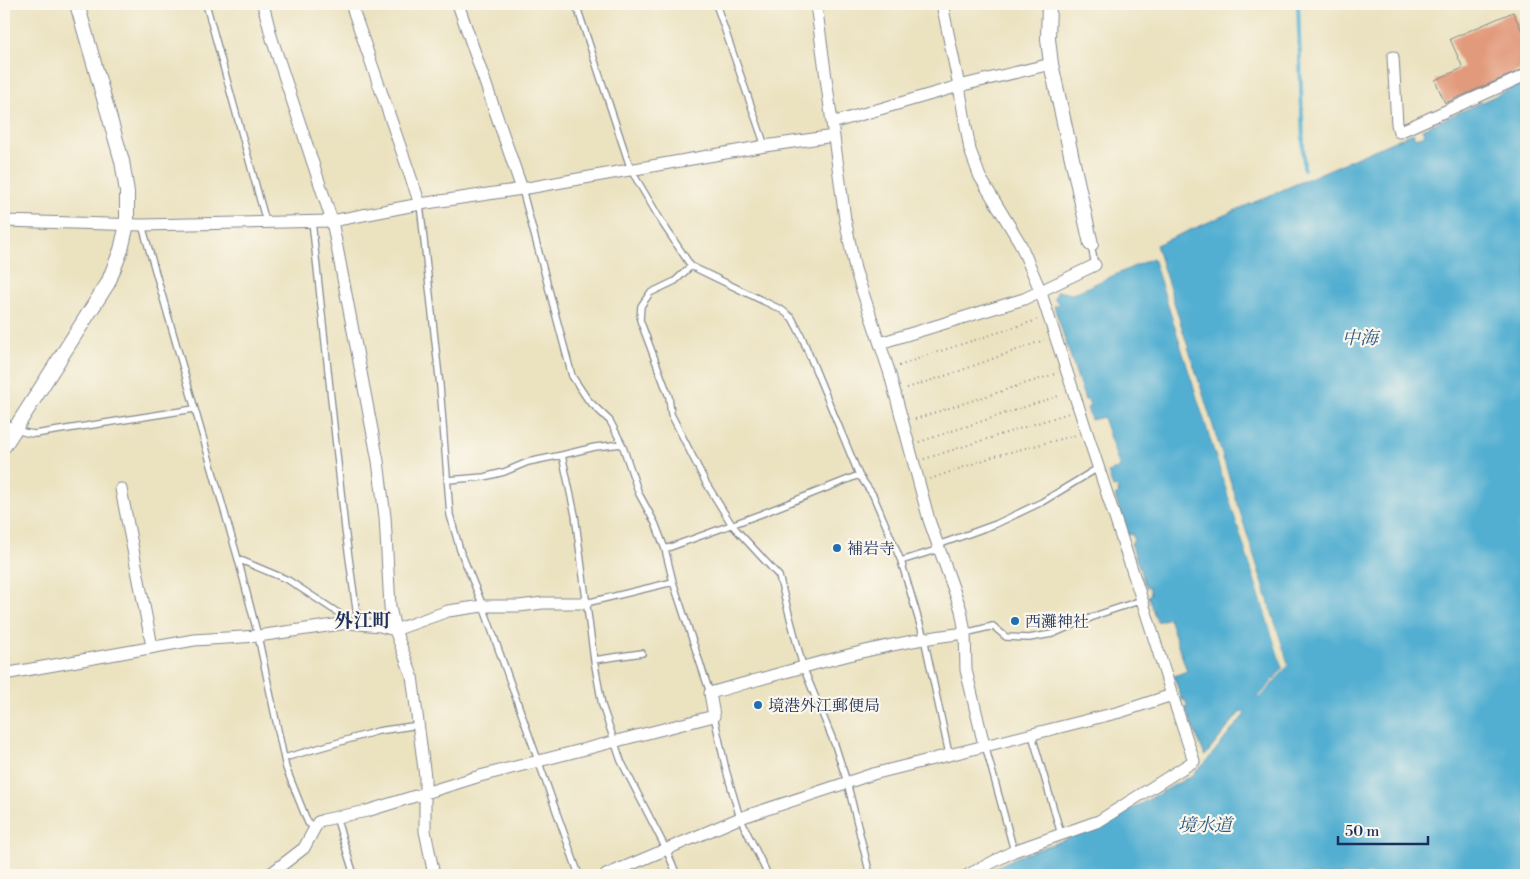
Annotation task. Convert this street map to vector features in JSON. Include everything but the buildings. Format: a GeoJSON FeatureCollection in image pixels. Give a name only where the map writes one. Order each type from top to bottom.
{"type":"FeatureCollection","features":[{"type":"Feature","properties":{"kind":"street"},"geometry":{"type":"LineString","coordinates":[[4,446],[108,283],[121,250],[127,224],[127,192],[122,162],[77,4]]}},
{"type":"Feature","properties":{"kind":"street"},"geometry":{"type":"LineString","coordinates":[[263,4],[272,39],[332,221],[378,461],[385,517],[390,607],[412,676],[426,777],[425,831],[434,875]]}},
{"type":"Feature","properties":{"kind":"street"},"geometry":{"type":"LineString","coordinates":[[351,4],[420,204]]}},
{"type":"Feature","properties":{"kind":"street"},"geometry":{"type":"LineString","coordinates":[[458,4],[522,189]]}},
{"type":"Feature","properties":{"kind":"street"},"geometry":{"type":"LineString","coordinates":[[816,4],[846,219],[855,269],[889,370],[938,547],[961,610],[965,633],[966,670],[984,745]]}},
{"type":"Feature","properties":{"kind":"street"},"geometry":{"type":"LineString","coordinates":[[942,4],[970,150],[980,177],[1020,243],[1040,290],[1194,761],[1099,821],[1014,852],[968,875]]}},
{"type":"Feature","properties":{"kind":"street"},"geometry":{"type":"LineString","coordinates":[[1049,4],[1048,39],[1051,64],[1091,244]]}},
{"type":"Feature","properties":{"kind":"street"},"geometry":{"type":"LineString","coordinates":[[1393,56],[1399,132],[1526,75]]}},
{"type":"Feature","properties":{"kind":"street"},"geometry":{"type":"LineString","coordinates":[[832,123],[959,86],[1051,64]]}},
{"type":"Feature","properties":{"kind":"street"},"geometry":{"type":"LineString","coordinates":[[4,221],[127,224],[332,221],[420,204],[522,189],[765,146],[834,136]]}},
{"type":"Feature","properties":{"kind":"street"},"geometry":{"type":"LineString","coordinates":[[880,343],[1024,299],[1096,265]]}},
{"type":"Feature","properties":{"kind":"street"},"geometry":{"type":"LineString","coordinates":[[122,489],[152,646]]}},
{"type":"Feature","properties":{"kind":"street"},"geometry":{"type":"LineString","coordinates":[[4,674],[194,640],[258,636],[353,623],[396,630],[448,611],[483,606],[586,603]]}},
{"type":"Feature","properties":{"kind":"street"},"geometry":{"type":"LineString","coordinates":[[269,875],[304,848],[318,822],[322,820],[367,811],[425,792],[539,760],[714,716],[710,693],[803,667],[924,638],[965,633]]}},
{"type":"Feature","properties":{"kind":"street"},"geometry":{"type":"LineString","coordinates":[[606,875],[740,818],[847,782],[984,745],[1032,735],[1120,712],[1172,696]]}},
{"type":"Feature","properties":{"kind":"lane"},"geometry":{"type":"LineString","coordinates":[[206,4],[266,222]]}},
{"type":"Feature","properties":{"kind":"lane"},"geometry":{"type":"LineString","coordinates":[[576,4],[631,170],[691,266],[782,310],[792,318],[801,335],[859,475],[873,495],[901,561],[924,638],[949,754]]}},
{"type":"Feature","properties":{"kind":"lane"},"geometry":{"type":"LineString","coordinates":[[716,4],[765,146]]}},
{"type":"Feature","properties":{"kind":"lane"},"geometry":{"type":"LineString","coordinates":[[522,189],[572,376],[588,400],[610,421],[622,444],[639,494],[655,523],[665,549],[673,582],[710,693]]}},
{"type":"Feature","properties":{"kind":"lane"},"geometry":{"type":"LineString","coordinates":[[420,204],[440,386],[450,515],[579,875]]}},
{"type":"Feature","properties":{"kind":"lane"},"geometry":{"type":"LineString","coordinates":[[312,221],[345,529],[353,623]]}},
{"type":"Feature","properties":{"kind":"lane"},"geometry":{"type":"LineString","coordinates":[[142,224],[238,559],[258,636],[286,768],[308,823],[315,827]]}},
{"type":"Feature","properties":{"kind":"lane"},"geometry":{"type":"LineString","coordinates":[[1091,244],[1096,265]]}},
{"type":"Feature","properties":{"kind":"lane"},"geometry":{"type":"LineString","coordinates":[[691,266],[675,281],[650,294],[641,306],[640,320],[670,397],[670,414],[706,483],[732,525],[779,576],[803,667],[835,745],[847,782],[870,875]]}},
{"type":"Feature","properties":{"kind":"lane"},"geometry":{"type":"LineString","coordinates":[[4,417],[5,421],[15,429],[24,433],[36,434],[194,409]]}},
{"type":"Feature","properties":{"kind":"lane"},"geometry":{"type":"LineString","coordinates":[[448,480],[477,478],[504,472],[528,462],[562,454],[594,447],[622,444]]}},
{"type":"Feature","properties":{"kind":"lane"},"geometry":{"type":"LineString","coordinates":[[562,454],[575,515],[594,660],[602,705],[621,761],[666,849],[676,875]]}},
{"type":"Feature","properties":{"kind":"lane"},"geometry":{"type":"LineString","coordinates":[[901,561],[996,524],[1042,502],[1098,468]]}},
{"type":"Feature","properties":{"kind":"lane"},"geometry":{"type":"LineString","coordinates":[[665,549],[859,475]]}},
{"type":"Feature","properties":{"kind":"lane"},"geometry":{"type":"LineString","coordinates":[[238,559],[288,580],[353,623]]}},
{"type":"Feature","properties":{"kind":"lane"},"geometry":{"type":"LineString","coordinates":[[586,603],[673,582]]}},
{"type":"Feature","properties":{"kind":"lane"},"geometry":{"type":"LineString","coordinates":[[965,633],[993,626],[1006,637],[1029,638],[1052,634],[1100,614],[1142,600]]}},
{"type":"Feature","properties":{"kind":"lane"},"geometry":{"type":"LineString","coordinates":[[594,660],[642,653]]}},
{"type":"Feature","properties":{"kind":"lane"},"geometry":{"type":"LineString","coordinates":[[714,716],[726,770],[740,818],[768,875]]}},
{"type":"Feature","properties":{"kind":"lane"},"geometry":{"type":"LineString","coordinates":[[284,758],[378,731],[419,725]]}},
{"type":"Feature","properties":{"kind":"lane"},"geometry":{"type":"LineString","coordinates":[[1032,735],[1061,834]]}},
{"type":"Feature","properties":{"kind":"lane"},"geometry":{"type":"LineString","coordinates":[[984,745],[1014,852]]}},
{"type":"Feature","properties":{"kind":"lane"},"geometry":{"type":"LineString","coordinates":[[336,817],[354,875]]}},
{"type":"Feature","properties":{"kind":"path"},"geometry":{"type":"LineString","coordinates":[[889,370],[928,355],[1048,316]]}},
{"type":"Feature","properties":{"kind":"path"},"geometry":{"type":"LineString","coordinates":[[895,392],[954,374],[1056,336]]}},
{"type":"Feature","properties":{"kind":"path"},"geometry":{"type":"LineString","coordinates":[[903,423],[1066,370]]}},
{"type":"Feature","properties":{"kind":"path"},"geometry":{"type":"LineString","coordinates":[[910,445],[1073,391]]}},
{"type":"Feature","properties":{"kind":"path"},"geometry":{"type":"LineString","coordinates":[[914,462],[1079,410]]}},
{"type":"Feature","properties":{"kind":"path"},"geometry":{"type":"LineString","coordinates":[[919,483],[996,456],[1086,432]]}},
{"type":"Feature","properties":{"kind":"water","name":"中海"},"geometry":{"type":"Polygon","coordinates":[[[1526,82],[1526,875],[979,875],[1017,857],[1097,828],[1191,776],[1203,765],[1245,714],[1241,711],[1205,756],[1185,708],[1188,707],[1185,700],[1182,700],[1174,676],[1187,671],[1169,618],[1157,622],[1148,596],[1151,594],[1149,587],[1146,588],[1131,543],[1134,541],[1132,534],[1128,535],[1115,496],[1119,494],[1117,487],[1113,488],[1108,472],[1120,468],[1103,417],[1091,420],[1087,408],[1090,407],[1088,400],[1085,400],[1054,306],[1059,304],[1054,298],[1058,291],[1072,294],[1153,258],[1283,668],[1260,698],[1288,665],[1156,245],[1413,133],[1415,138],[1425,135],[1422,129],[1526,82]]]}},
{"type":"Feature","properties":{"kind":"pier"},"geometry":{"type":"Polygon","coordinates":[[[1155,245],[1288,665],[1260,698],[1283,669],[1153,256],[1285,665],[1155,245]]]}},
{"type":"Feature","properties":{"kind":"pier"},"geometry":{"type":"Polygon","coordinates":[[[1242,712],[1244,714],[1203,765],[1204,759],[1242,712]]]}},
{"type":"Feature","properties":{"kind":"waterway"},"geometry":{"type":"LineString","coordinates":[[1298,4],[1304,169]]}},
{"type":"Feature","properties":{"kind":"place","name":"補岩寺"},"geometry":{"type":"Point","coordinates":[837,548]}},
{"type":"Feature","properties":{"kind":"place","name":"西灘神社"},"geometry":{"type":"Point","coordinates":[1015,621]}},
{"type":"Feature","properties":{"kind":"place","name":"境港外江郵便局"},"geometry":{"type":"Point","coordinates":[758,705]}},
{"type":"Feature","properties":{"kind":"district","name":"外江町"},"geometry":{"type":"Point","coordinates":[363,620]}},
{"type":"Feature","properties":{"kind":"water label","name":"境水道"},"geometry":{"type":"Point","coordinates":[1205,825]}}]}
